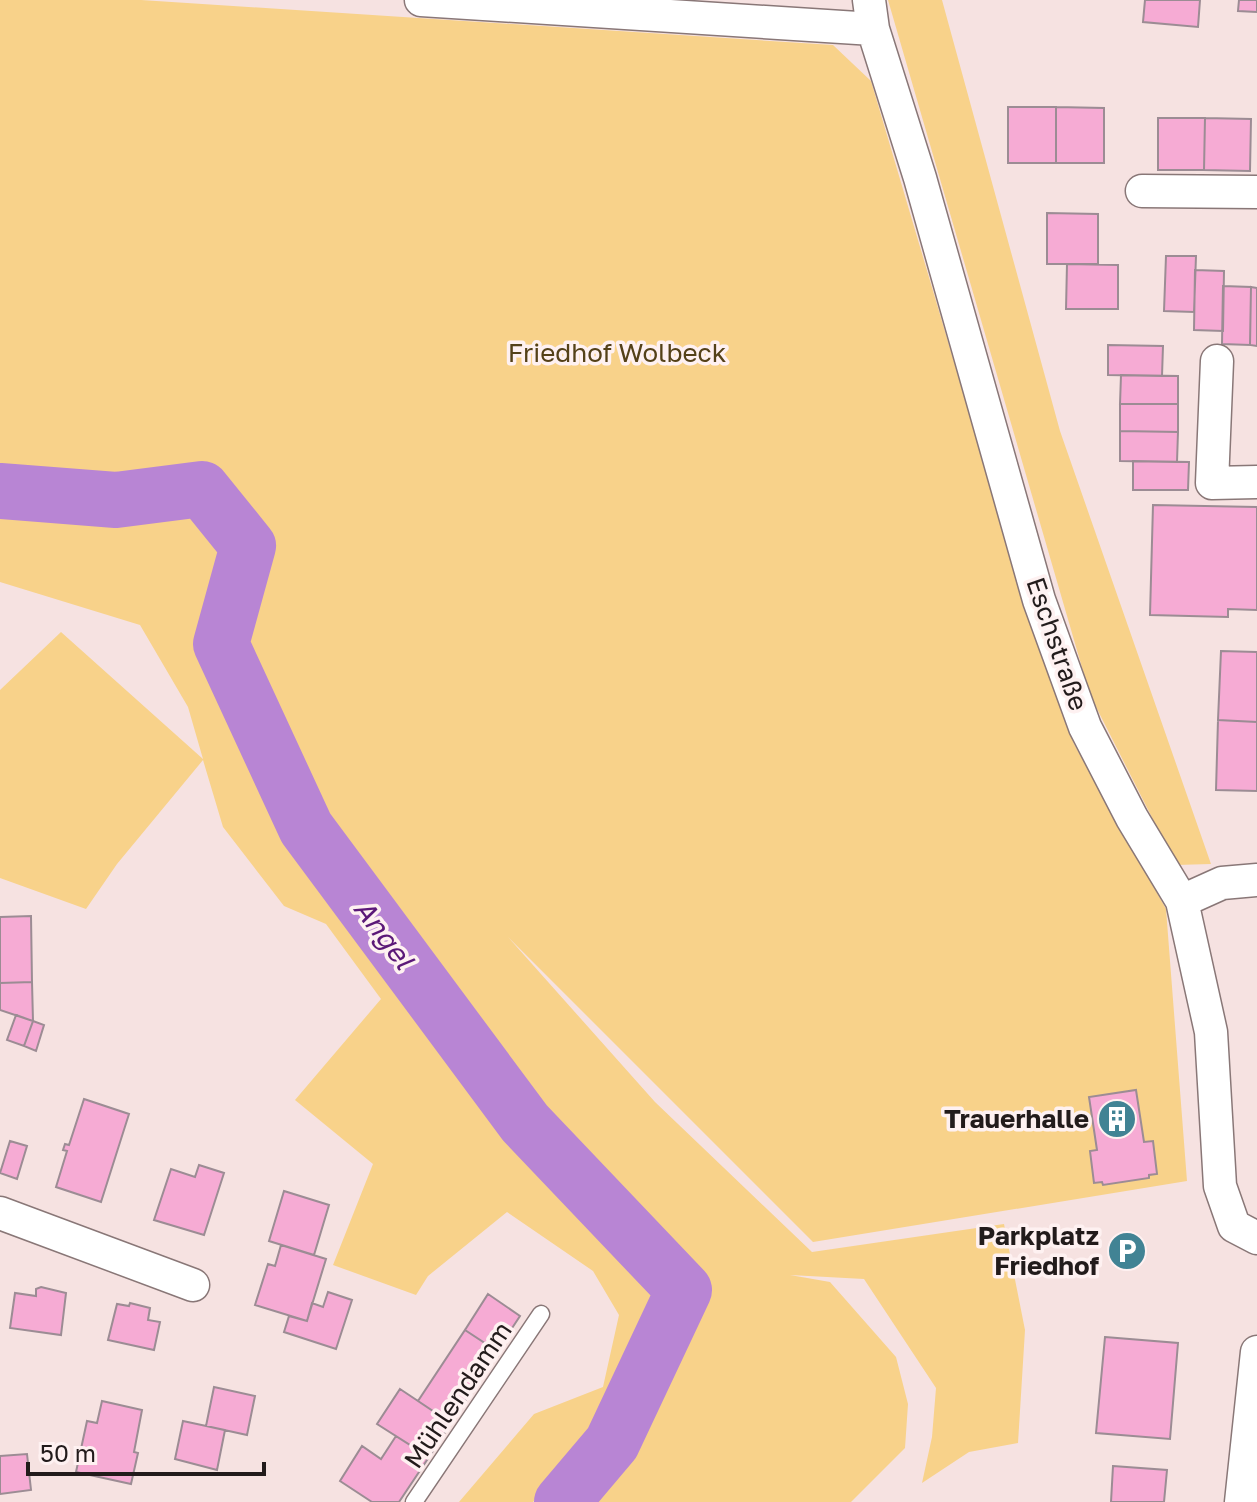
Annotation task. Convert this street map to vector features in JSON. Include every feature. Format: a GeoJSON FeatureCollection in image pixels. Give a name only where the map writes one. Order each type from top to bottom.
{"type":"FeatureCollection","features":[{"type":"Feature","properties":{"kind":"street","name":"Eschstraße"},"geometry":{"type":"LineString","coordinates":[[421,0],[871,14],[1039,600],[1085,727],[1132,818],[1182,901],[1211,1032],[1220,1186],[1234,1226],[1257,1238]]}},
{"type":"Feature","properties":{"kind":"street"},"geometry":{"type":"LineString","coordinates":[[1142,191],[1257,192]]}},
{"type":"Feature","properties":{"kind":"street"},"geometry":{"type":"LineString","coordinates":[[1217,361],[1212,483],[1257,482]]}},
{"type":"Feature","properties":{"kind":"street"},"geometry":{"type":"LineString","coordinates":[[1182,901],[1222,883],[1257,880]]}},
{"type":"Feature","properties":{"kind":"street"},"geometry":{"type":"LineString","coordinates":[[0,1213],[193,1285]]}},
{"type":"Feature","properties":{"kind":"street"},"geometry":{"type":"LineString","coordinates":[[1253,1502],[1241,1502],[1256,1365]]}},
{"type":"Feature","properties":{"kind":"lane","name":"Mühlendamm"},"geometry":{"type":"LineString","coordinates":[[414,1502],[541,1314]]}},
{"type":"Feature","properties":{"kind":"green space","name":"Friedhof Wolbeck"},"geometry":{"type":"Polygon","coordinates":[[[0,0],[141,0],[833,45],[871,81],[1027,609],[1074,744],[1166,909],[1187,1181],[813,1242],[508,937],[655,1102],[812,1252],[1004,1224],[1025,1330],[1018,1443],[969,1452],[922,1483],[932,1437],[936,1388],[864,1279],[790,1275],[830,1282],[896,1357],[908,1404],[905,1448],[851,1502],[576,1502],[627,1439],[697,1285],[580,1166],[558,1183],[640,1265],[657,1301],[618,1396],[533,1502],[459,1502],[534,1414],[603,1387],[619,1315],[593,1271],[507,1212],[428,1276],[416,1295],[333,1265],[373,1164],[295,1100],[381,999],[326,924],[284,906],[223,827],[203,760],[117,864],[86,909],[0,878],[0,690],[61,632],[203,759],[188,707],[140,625],[0,582],[0,0]]]}},
{"type":"Feature","properties":{"kind":"green space"},"geometry":{"type":"Polygon","coordinates":[[[888,0],[942,0],[1060,431],[1211,864],[1176,865],[1090,695],[888,0]]]}},
{"type":"Feature","properties":{"kind":"building"},"geometry":{"type":"Polygon","coordinates":[[[1145,0],[1200,0],[1198,27],[1143,22],[1145,0]]]}},
{"type":"Feature","properties":{"kind":"building"},"geometry":{"type":"Polygon","coordinates":[[[1239,0],[1257,0],[1257,12],[1238,11],[1239,0]]]}},
{"type":"Feature","properties":{"kind":"building"},"geometry":{"type":"Polygon","coordinates":[[[1008,107],[1056,107],[1056,163],[1008,163],[1008,107]]]}},
{"type":"Feature","properties":{"kind":"building"},"geometry":{"type":"Polygon","coordinates":[[[1056,107],[1104,108],[1104,163],[1056,163],[1056,107]]]}},
{"type":"Feature","properties":{"kind":"building"},"geometry":{"type":"Polygon","coordinates":[[[1158,118],[1205,118],[1204,170],[1158,170],[1158,118]]]}},
{"type":"Feature","properties":{"kind":"building"},"geometry":{"type":"Polygon","coordinates":[[[1205,118],[1251,119],[1250,171],[1204,170],[1205,118]]]}},
{"type":"Feature","properties":{"kind":"building"},"geometry":{"type":"Polygon","coordinates":[[[1047,213],[1098,214],[1098,264],[1047,264],[1047,213]]]}},
{"type":"Feature","properties":{"kind":"building"},"geometry":{"type":"Polygon","coordinates":[[[1166,256],[1196,256],[1194,312],[1164,311],[1166,256]]]}},
{"type":"Feature","properties":{"kind":"building"},"geometry":{"type":"Polygon","coordinates":[[[1067,264],[1118,265],[1118,309],[1066,309],[1067,264]]]}},
{"type":"Feature","properties":{"kind":"building"},"geometry":{"type":"Polygon","coordinates":[[[1195,270],[1224,271],[1223,331],[1194,330],[1195,270]]]}},
{"type":"Feature","properties":{"kind":"building"},"geometry":{"type":"Polygon","coordinates":[[[1223,286],[1251,287],[1250,345],[1222,344],[1223,286]]]}},
{"type":"Feature","properties":{"kind":"building"},"geometry":{"type":"Polygon","coordinates":[[[1251,287],[1257,288],[1257,346],[1250,345],[1251,287]]]}},
{"type":"Feature","properties":{"kind":"building"},"geometry":{"type":"Polygon","coordinates":[[[1108,345],[1163,346],[1162,376],[1108,375],[1108,345]]]}},
{"type":"Feature","properties":{"kind":"building"},"geometry":{"type":"Polygon","coordinates":[[[1121,375],[1178,376],[1178,404],[1120,404],[1121,375]]]}},
{"type":"Feature","properties":{"kind":"building"},"geometry":{"type":"Polygon","coordinates":[[[1120,404],[1178,404],[1178,432],[1120,431],[1120,404]]]}},
{"type":"Feature","properties":{"kind":"building"},"geometry":{"type":"Polygon","coordinates":[[[1120,431],[1178,432],[1177,462],[1120,461],[1120,431]]]}},
{"type":"Feature","properties":{"kind":"building"},"geometry":{"type":"Polygon","coordinates":[[[1133,461],[1189,462],[1188,490],[1133,490],[1133,461]]]}},
{"type":"Feature","properties":{"kind":"building"},"geometry":{"type":"Polygon","coordinates":[[[1153,505],[1257,507],[1257,610],[1228,609],[1228,617],[1150,615],[1153,505]]]}},
{"type":"Feature","properties":{"kind":"building"},"geometry":{"type":"Polygon","coordinates":[[[1221,651],[1257,652],[1257,722],[1218,720],[1221,651]]]}},
{"type":"Feature","properties":{"kind":"building"},"geometry":{"type":"Polygon","coordinates":[[[1218,720],[1257,722],[1257,791],[1216,790],[1218,720]]]}},
{"type":"Feature","properties":{"kind":"building"},"geometry":{"type":"Polygon","coordinates":[[[31,916],[32,982],[0,983],[0,917],[31,916]]]}},
{"type":"Feature","properties":{"kind":"building"},"geometry":{"type":"Polygon","coordinates":[[[32,982],[33,1021],[0,1010],[0,983],[32,982]]]}},
{"type":"Feature","properties":{"kind":"building"},"geometry":{"type":"Polygon","coordinates":[[[16,1015],[33,1021],[24,1046],[7,1040],[16,1015]]]}},
{"type":"Feature","properties":{"kind":"building"},"geometry":{"type":"Polygon","coordinates":[[[33,1021],[44,1025],[36,1051],[24,1046],[33,1021]]]}},
{"type":"Feature","properties":{"kind":"building","name":"Trauerhalle"},"geometry":{"type":"Polygon","coordinates":[[[1136,1090],[1144,1142],[1153,1141],[1157,1174],[1103,1185],[1102,1182],[1094,1183],[1090,1151],[1097,1150],[1089,1097],[1136,1090]]]}},
{"type":"Feature","properties":{"kind":"building"},"geometry":{"type":"Polygon","coordinates":[[[84,1099],[129,1114],[101,1202],[56,1187],[67,1151],[63,1150],[65,1144],[69,1145],[84,1099]]]}},
{"type":"Feature","properties":{"kind":"building"},"geometry":{"type":"Polygon","coordinates":[[[10,1141],[27,1146],[17,1179],[0,1173],[10,1141]]]}},
{"type":"Feature","properties":{"kind":"building"},"geometry":{"type":"Polygon","coordinates":[[[199,1165],[224,1173],[204,1235],[154,1220],[171,1169],[195,1177],[199,1165]]]}},
{"type":"Feature","properties":{"kind":"building"},"geometry":{"type":"Polygon","coordinates":[[[284,1191],[329,1205],[314,1255],[269,1241],[284,1191]]]}},
{"type":"Feature","properties":{"kind":"building"},"geometry":{"type":"Polygon","coordinates":[[[281,1245],[326,1259],[307,1321],[255,1305],[268,1264],[275,1266],[281,1245]]]}},
{"type":"Feature","properties":{"kind":"building"},"geometry":{"type":"Polygon","coordinates":[[[41,1287],[66,1293],[61,1335],[10,1328],[15,1293],[36,1296],[36,1289],[41,1287]]]}},
{"type":"Feature","properties":{"kind":"building"},"geometry":{"type":"Polygon","coordinates":[[[328,1292],[352,1300],[336,1349],[284,1332],[289,1316],[307,1321],[312,1303],[323,1307],[328,1292]]]}},
{"type":"Feature","properties":{"kind":"building"},"geometry":{"type":"Polygon","coordinates":[[[488,1294],[520,1316],[497,1351],[465,1330],[488,1294]]]}},
{"type":"Feature","properties":{"kind":"building"},"geometry":{"type":"Polygon","coordinates":[[[130,1303],[150,1308],[148,1320],[160,1322],[154,1350],[108,1340],[117,1304],[129,1306],[130,1303]]]}},
{"type":"Feature","properties":{"kind":"building"},"geometry":{"type":"Polygon","coordinates":[[[465,1330],[497,1351],[451,1423],[418,1401],[465,1330]]]}},
{"type":"Feature","properties":{"kind":"building"},"geometry":{"type":"Polygon","coordinates":[[[1105,1337],[1178,1343],[1170,1439],[1096,1433],[1105,1337]]]}},
{"type":"Feature","properties":{"kind":"building"},"geometry":{"type":"Polygon","coordinates":[[[214,1387],[255,1396],[247,1435],[206,1426],[214,1387]]]}},
{"type":"Feature","properties":{"kind":"building"},"geometry":{"type":"Polygon","coordinates":[[[400,1389],[451,1423],[429,1457],[377,1424],[400,1389]]]}},
{"type":"Feature","properties":{"kind":"building"},"geometry":{"type":"Polygon","coordinates":[[[102,1401],[142,1410],[131,1484],[76,1472],[87,1421],[97,1423],[102,1401]]]}},
{"type":"Feature","properties":{"kind":"building"},"geometry":{"type":"Polygon","coordinates":[[[183,1421],[225,1430],[217,1470],[175,1459],[183,1421]]]}},
{"type":"Feature","properties":{"kind":"building"},"geometry":{"type":"Polygon","coordinates":[[[396,1436],[429,1457],[399,1502],[372,1502],[340,1481],[362,1446],[381,1459],[396,1436]]]}},
{"type":"Feature","properties":{"kind":"building"},"geometry":{"type":"Polygon","coordinates":[[[27,1454],[31,1490],[0,1494],[0,1456],[27,1454]]]}},
{"type":"Feature","properties":{"kind":"building"},"geometry":{"type":"Polygon","coordinates":[[[1113,1466],[1167,1470],[1164,1502],[1111,1502],[1113,1466]]]}},
{"type":"Feature","properties":{"kind":"waterway","name":"Angel"},"geometry":{"type":"LineString","coordinates":[[0,491],[116,500],[202,489],[248,546],[221,644],[306,828],[525,1123],[684,1290],[612,1443],[562,1502]]}},
{"type":"Feature","properties":{"kind":"place","name":"Trauerhalle"},"geometry":{"type":"Point","coordinates":[1117,1119]}},
{"type":"Feature","properties":{"kind":"place","name":"Parkplatz Friedhof"},"geometry":{"type":"Point","coordinates":[1127,1251]}}]}
